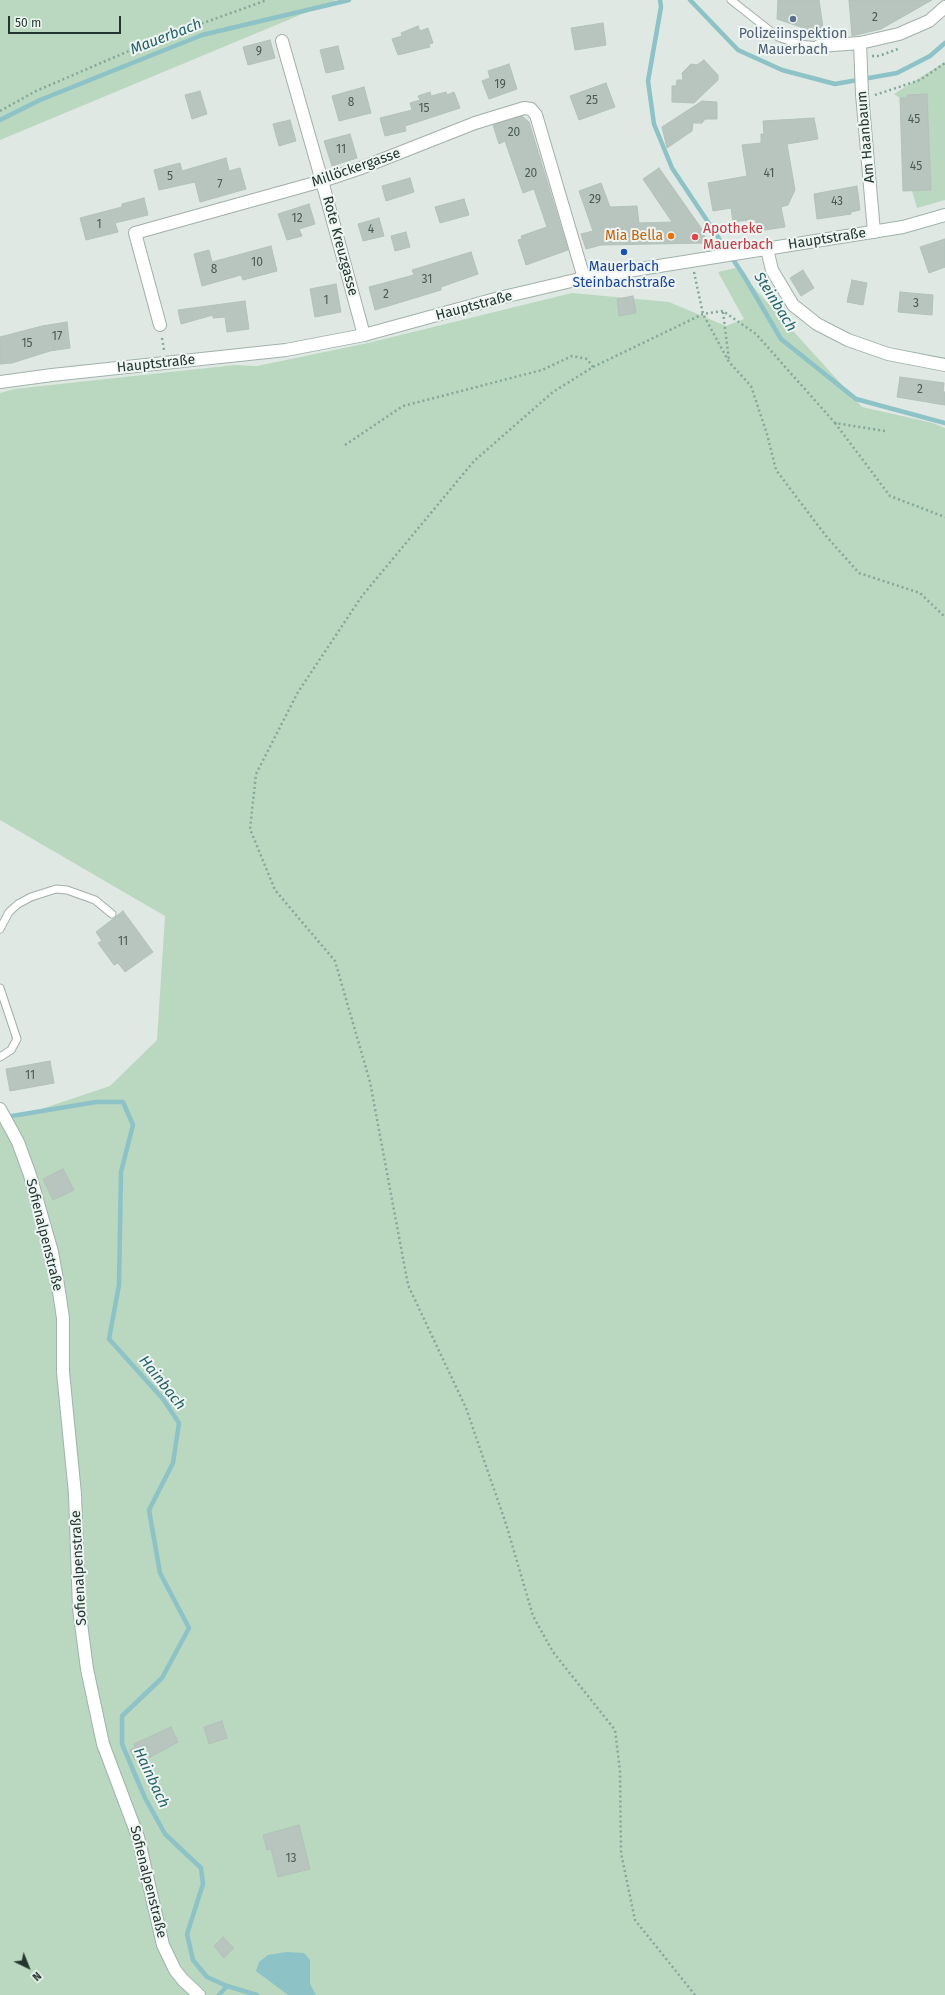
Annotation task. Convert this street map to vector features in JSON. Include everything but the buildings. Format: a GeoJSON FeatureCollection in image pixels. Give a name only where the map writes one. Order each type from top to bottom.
{"type":"FeatureCollection","features":[{"type":"Feature","properties":{"kind":"street"},"geometry":{"type":"LineString","coordinates":[[819,46],[860,43],[899,34],[929,21],[945,7]]}},
{"type":"Feature","properties":{"kind":"street","name":"Rote Kreuzgasse"},"geometry":{"type":"LineString","coordinates":[[282,42],[364,335]]}},
{"type":"Feature","properties":{"kind":"street","name":"Am Haanbaum"},"geometry":{"type":"LineString","coordinates":[[860,43],[862,94],[874,232]]}},
{"type":"Feature","properties":{"kind":"street","name":"Millöckergasse"},"geometry":{"type":"LineString","coordinates":[[160,325],[135,233],[322,181],[361,168],[475,123],[524,108],[531,109],[536,114],[584,278]]}},
{"type":"Feature","properties":{"kind":"street","name":"Hauptstraße"},"geometry":{"type":"LineString","coordinates":[[0,382],[286,350],[364,335],[499,298],[584,278],[903,227],[945,215]]}},
{"type":"Feature","properties":{"kind":"street"},"geometry":{"type":"LineString","coordinates":[[767,249],[772,270],[793,305],[817,324],[848,340],[888,354],[945,365]]}},
{"type":"Feature","properties":{"kind":"street","name":"Sofienalpenstraße"},"geometry":{"type":"LineString","coordinates":[[0,1109],[10,1125],[30,1175],[52,1252],[58,1285],[63,1318],[63,1372],[75,1494],[79,1608],[87,1669],[103,1744],[138,1837],[163,1945],[175,1970],[199,1995]]}},
{"type":"Feature","properties":{"kind":"lane"},"geometry":{"type":"LineString","coordinates":[[731,0],[778,37],[798,44],[819,46]]}},
{"type":"Feature","properties":{"kind":"lane"},"geometry":{"type":"LineString","coordinates":[[0,929],[9,912],[18,904],[31,897],[56,889],[67,890],[95,900],[112,914]]}},
{"type":"Feature","properties":{"kind":"lane"},"geometry":{"type":"LineString","coordinates":[[0,988],[17,1039],[11,1050],[0,1057]]}},
{"type":"Feature","properties":{"kind":"path"},"geometry":{"type":"LineString","coordinates":[[0,111],[36,90],[145,44],[267,0]]}},
{"type":"Feature","properties":{"kind":"path"},"geometry":{"type":"LineString","coordinates":[[879,94],[920,80],[945,63]]}},
{"type":"Feature","properties":{"kind":"path"},"geometry":{"type":"LineString","coordinates":[[691,260],[703,314],[729,362],[751,386],[767,434],[776,470],[826,536],[859,573],[920,593],[945,617]]}},
{"type":"Feature","properties":{"kind":"path"},"geometry":{"type":"LineString","coordinates":[[723,311],[729,362]]}},
{"type":"Feature","properties":{"kind":"path"},"geometry":{"type":"LineString","coordinates":[[695,1995],[636,1920],[621,1853],[620,1771],[615,1730],[553,1652],[534,1616],[506,1524],[466,1408],[408,1285],[370,1082],[335,961],[275,890],[250,829],[256,774],[298,692],[362,596],[474,461],[553,392],[593,367],[703,314],[723,311],[756,334],[835,423],[890,496],[945,517]]}},
{"type":"Feature","properties":{"kind":"path"},"geometry":{"type":"LineString","coordinates":[[160,325],[166,363]]}},
{"type":"Feature","properties":{"kind":"path"},"geometry":{"type":"LineString","coordinates":[[345,445],[403,406],[542,370],[572,356],[587,359],[593,367]]}},
{"type":"Feature","properties":{"kind":"path"},"geometry":{"type":"LineString","coordinates":[[835,423],[885,431]]}},
{"type":"Feature","properties":{"kind":"green space"},"geometry":{"type":"Polygon","coordinates":[[[0,0],[336,0],[0,140],[0,0]]]}},
{"type":"Feature","properties":{"kind":"green space"},"geometry":{"type":"Polygon","coordinates":[[[945,62],[945,200],[917,208],[912,191],[931,190],[927,94],[908,95],[907,98],[900,98],[894,94],[945,62]]]}},
{"type":"Feature","properties":{"kind":"green space"},"geometry":{"type":"Polygon","coordinates":[[[736,268],[862,407],[933,423],[945,428],[945,1995],[0,1995],[0,1123],[110,1086],[157,1040],[165,916],[0,820],[0,393],[14,389],[235,365],[257,366],[368,343],[572,293],[669,302],[726,326],[744,319],[718,272],[736,268]]]}},
{"type":"Feature","properties":{"kind":"water"},"geometry":{"type":"Polygon","coordinates":[[[286,1952],[304,1953],[310,1960],[310,1984],[316,1995],[288,1995],[256,1971],[259,1962],[268,1955],[286,1952]]]}},
{"type":"Feature","properties":{"kind":"waterway","name":"Mauerbach"},"geometry":{"type":"LineString","coordinates":[[0,120],[40,100],[202,35],[349,0]]}},
{"type":"Feature","properties":{"kind":"waterway","name":"Steinbach"},"geometry":{"type":"LineString","coordinates":[[660,0],[661,7],[648,81],[654,124],[672,168],[744,276],[781,339],[856,399],[945,423]]}},
{"type":"Feature","properties":{"kind":"waterway","name":"Mauerbach"},"geometry":{"type":"LineString","coordinates":[[690,0],[738,50],[782,70],[835,84],[897,73],[930,56],[945,43]]}},
{"type":"Feature","properties":{"kind":"waterway","name":"Hainbach"},"geometry":{"type":"LineString","coordinates":[[6,1117],[96,1102],[123,1102],[133,1125],[121,1172],[119,1285],[109,1339],[163,1399],[179,1423],[173,1463],[149,1510],[160,1573],[189,1628],[162,1678],[122,1716],[122,1744],[145,1798],[165,1834],[201,1868],[203,1884],[187,1934],[193,1960],[207,1977],[227,1986],[257,1995]]}},
{"type":"Feature","properties":{"kind":"waterway"},"geometry":{"type":"LineString","coordinates":[[219,1995],[227,1986]]}},
{"type":"Feature","properties":{"kind":"place","name":"Polizeiinspektion Mauerbach"},"geometry":{"type":"Point","coordinates":[793,19]}},
{"type":"Feature","properties":{"kind":"place","name":"Mia Bella"},"geometry":{"type":"Point","coordinates":[671,236]}},
{"type":"Feature","properties":{"kind":"place","name":"Apotheke Mauerbach"},"geometry":{"type":"Point","coordinates":[695,237]}},
{"type":"Feature","properties":{"kind":"place","name":"Mauerbach Steinbachstraße"},"geometry":{"type":"Point","coordinates":[624,252]}}]}
